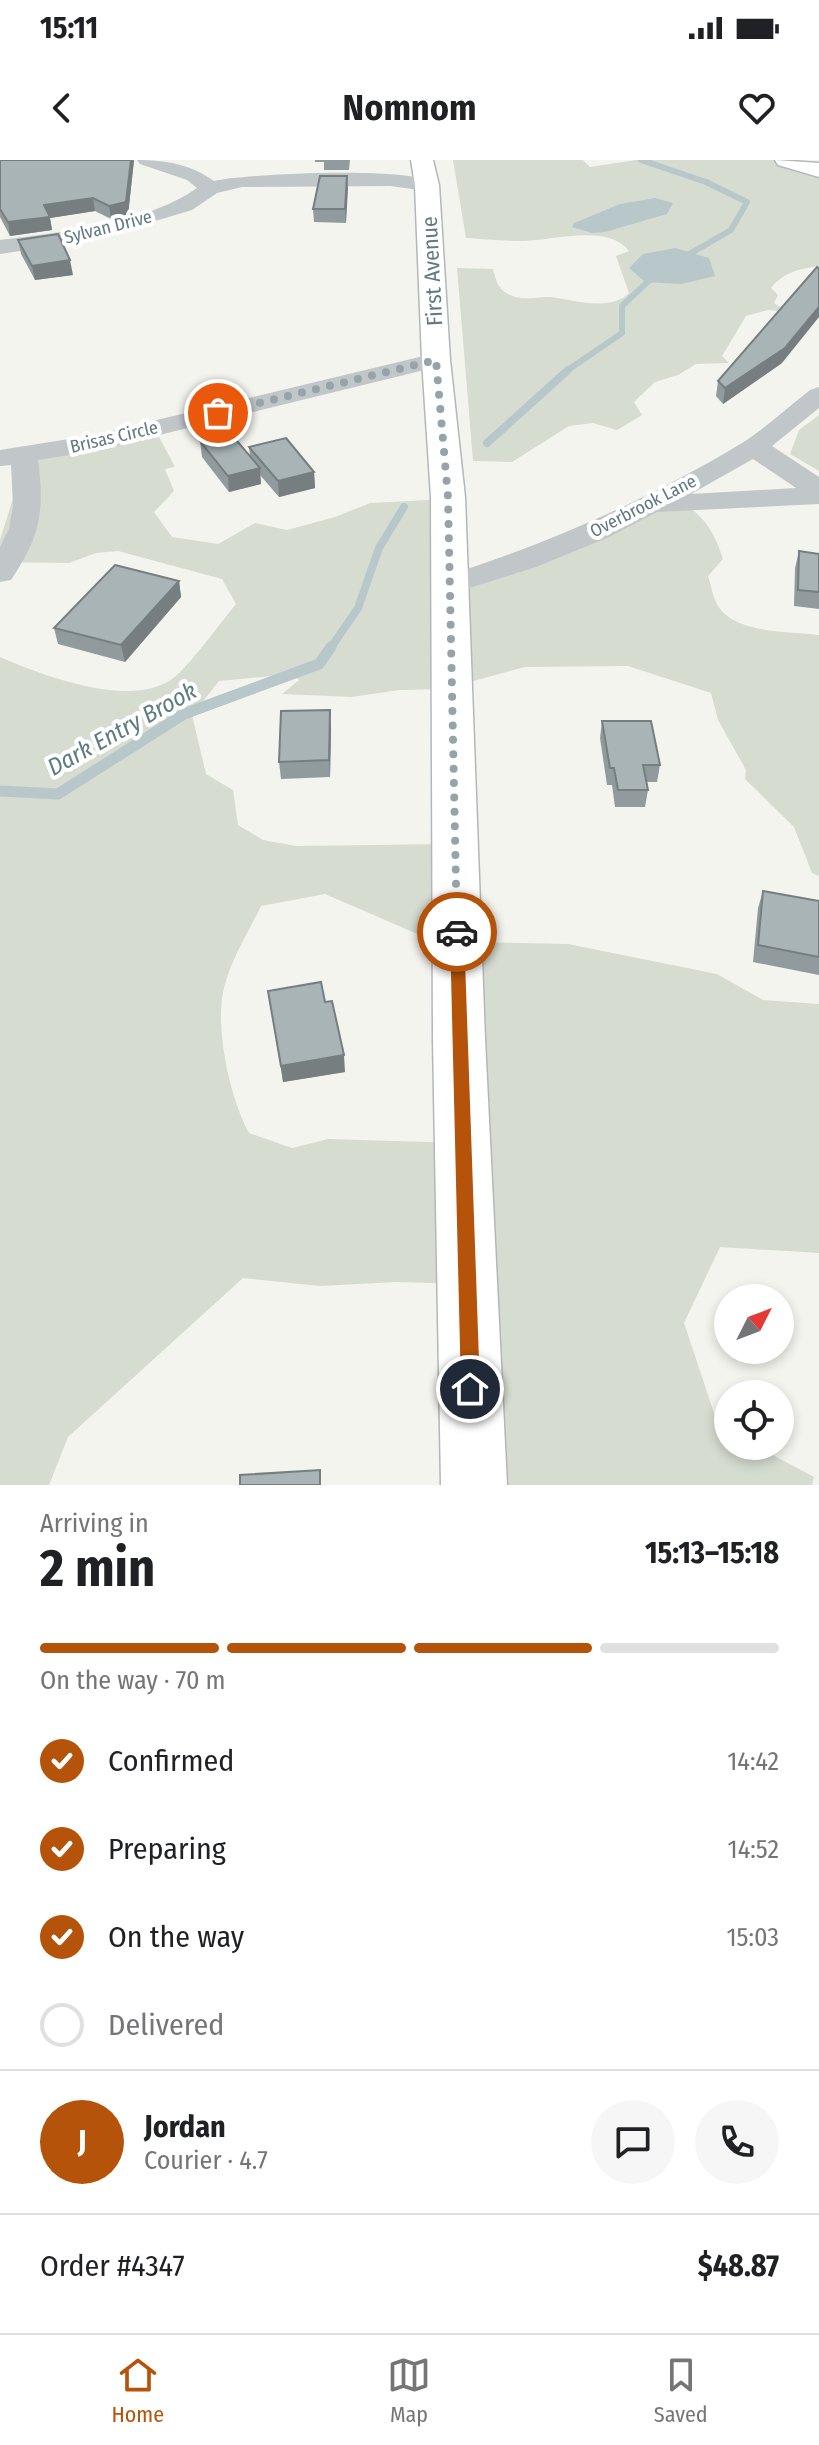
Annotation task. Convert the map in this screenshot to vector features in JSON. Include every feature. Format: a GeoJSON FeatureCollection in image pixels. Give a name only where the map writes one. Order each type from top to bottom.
{"type":"FeatureCollection","features":[{"type":"Feature","properties":{"kind":"main road"},"geometry":{"type":"LineString","coordinates":[[786,160],[819,170]]}},
{"type":"Feature","properties":{"kind":"main road","name":"First Avenue"},"geometry":{"type":"LineString","coordinates":[[424,172],[448,497],[459,1039],[474,1485]]}},
{"type":"Feature","properties":{"kind":"street"},"geometry":{"type":"LineString","coordinates":[[147,160],[194,176],[210,188],[238,194],[396,192],[424,172]]}},
{"type":"Feature","properties":{"kind":"street","name":"Sylvan Drive"},"geometry":{"type":"LineString","coordinates":[[0,247],[115,227],[185,206],[210,188]]}},
{"type":"Feature","properties":{"kind":"street","name":"Brisas Circle"},"geometry":{"type":"LineString","coordinates":[[0,573],[26,528],[30,511],[12,456],[94,443],[436,360]]}},
{"type":"Feature","properties":{"kind":"street","name":"Overbrook Lane"},"geometry":{"type":"LineString","coordinates":[[450,585],[525,561],[596,532],[649,505],[754,447],[819,395]]}},
{"type":"Feature","properties":{"kind":"street"},"geometry":{"type":"LineString","coordinates":[[754,447],[819,492]]}},
{"type":"Feature","properties":{"kind":"street"},"geometry":{"type":"LineString","coordinates":[[649,505],[819,492]]}},
{"type":"Feature","properties":{"kind":"shaded area"},"geometry":{"type":"Polygon","coordinates":[[[453,160],[583,160],[590,167],[636,160],[773,160],[819,174],[819,266],[792,272],[771,288],[778,295],[774,303],[788,312],[768,310],[746,316],[722,356],[729,363],[696,364],[678,375],[655,382],[634,402],[642,415],[617,430],[593,423],[569,426],[512,462],[473,461],[457,268],[493,269],[501,289],[518,298],[551,297],[602,303],[621,299],[629,293],[616,256],[629,251],[619,243],[594,236],[522,241],[466,238],[453,160]]]}},
{"type":"Feature","properties":{"kind":"shaded area"},"geometry":{"type":"Polygon","coordinates":[[[655,198],[673,203],[667,214],[605,232],[592,233],[572,227],[574,223],[620,204],[655,198]]]}},
{"type":"Feature","properties":{"kind":"shaded area"},"geometry":{"type":"Polygon","coordinates":[[[675,248],[709,258],[715,276],[681,284],[645,282],[629,268],[643,254],[675,248]]]}},
{"type":"Feature","properties":{"kind":"shaded area"},"geometry":{"type":"Polygon","coordinates":[[[819,415],[819,471],[790,454],[799,430],[819,415]]]}},
{"type":"Feature","properties":{"kind":"shaded area"},"geometry":{"type":"Polygon","coordinates":[[[155,429],[175,467],[165,469],[174,491],[154,512],[172,537],[218,544],[255,523],[287,530],[335,517],[370,503],[429,500],[439,502],[444,581],[665,494],[695,512],[714,536],[723,559],[708,576],[716,603],[726,615],[737,622],[764,630],[819,635],[819,876],[812,873],[794,827],[745,779],[746,770],[718,720],[711,693],[628,666],[525,667],[444,689],[400,690],[351,697],[282,694],[299,680],[293,674],[219,681],[192,715],[206,774],[233,790],[238,825],[263,840],[296,846],[447,844],[467,942],[568,944],[717,974],[763,1000],[819,1004],[819,1253],[720,1247],[684,1323],[714,1413],[714,1460],[782,1460],[814,1477],[812,1485],[476,1485],[466,1284],[396,1282],[320,1286],[243,1278],[68,1437],[49,1485],[0,1485],[0,657],[86,686],[133,691],[154,687],[178,674],[236,604],[222,579],[118,551],[96,553],[69,563],[0,562],[0,540],[25,460],[155,429]],[[325,894],[261,906],[232,964],[222,1000],[225,1060],[249,1133],[292,1148],[328,1139],[461,1143],[459,952],[325,894]]]}},
{"type":"Feature","properties":{"kind":"building"},"geometry":{"type":"Polygon","coordinates":[[[0,160],[131,160],[126,202],[109,206],[93,198],[44,205],[50,217],[8,222],[0,209],[0,160]]]}},
{"type":"Feature","properties":{"kind":"building"},"geometry":{"type":"Polygon","coordinates":[[[320,176],[347,176],[345,209],[313,209],[320,176]]]}},
{"type":"Feature","properties":{"kind":"building"},"geometry":{"type":"Polygon","coordinates":[[[58,234],[70,260],[32,266],[18,240],[58,234]]]}},
{"type":"Feature","properties":{"kind":"building"},"geometry":{"type":"Polygon","coordinates":[[[817,267],[819,307],[785,348],[725,388],[718,381],[817,267]]]}},
{"type":"Feature","properties":{"kind":"building"},"geometry":{"type":"Polygon","coordinates":[[[231,434],[260,468],[228,476],[200,441],[231,434]]]}},
{"type":"Feature","properties":{"kind":"building"},"geometry":{"type":"Polygon","coordinates":[[[286,438],[314,472],[278,481],[249,447],[286,438]]]}},
{"type":"Feature","properties":{"kind":"building"},"geometry":{"type":"Polygon","coordinates":[[[799,551],[819,554],[819,592],[798,590],[799,551]]]}},
{"type":"Feature","properties":{"kind":"building"},"geometry":{"type":"Polygon","coordinates":[[[115,565],[179,581],[121,645],[54,628],[115,565]]]}},
{"type":"Feature","properties":{"kind":"building"},"geometry":{"type":"Polygon","coordinates":[[[330,710],[329,760],[279,762],[281,711],[330,710]]]}},
{"type":"Feature","properties":{"kind":"building"},"geometry":{"type":"Polygon","coordinates":[[[602,721],[651,721],[660,765],[643,765],[648,790],[618,790],[614,768],[610,768],[602,721]]]}},
{"type":"Feature","properties":{"kind":"building"},"geometry":{"type":"Polygon","coordinates":[[[763,891],[819,901],[819,957],[758,945],[763,891]]]}},
{"type":"Feature","properties":{"kind":"building"},"geometry":{"type":"Polygon","coordinates":[[[321,982],[325,1002],[332,1001],[344,1055],[281,1066],[268,991],[321,982]]]}},
{"type":"Feature","properties":{"kind":"building"},"geometry":{"type":"Polygon","coordinates":[[[320,1470],[320,1485],[240,1485],[240,1475],[320,1470]]]}},
{"type":"Feature","properties":{"kind":"waterway","name":"Dark Entry Brook"},"geometry":{"type":"LineString","coordinates":[[641,160],[706,182],[747,202],[731,230],[679,260]]}},
{"type":"Feature","properties":{"kind":"waterway","name":"Dark Entry Brook"},"geometry":{"type":"LineString","coordinates":[[565,372],[622,333],[622,306],[655,275]]}},
{"type":"Feature","properties":{"kind":"waterway","name":"Dark Entry Brook"},"geometry":{"type":"LineString","coordinates":[[487,443],[568,370]]}},
{"type":"Feature","properties":{"kind":"waterway","name":"Dark Entry Brook"},"geometry":{"type":"LineString","coordinates":[[330,649],[358,608],[379,548],[404,507]]}},
{"type":"Feature","properties":{"kind":"waterway","name":"Dark Entry Brook"},"geometry":{"type":"LineString","coordinates":[[0,791],[58,794],[184,714],[319,664],[331,647]]}},
{"type":"Feature","properties":{"kind":"way so far"},"geometry":{"type":"LineString","coordinates":[[218,413],[436,360],[448,497],[457,932]]}},
{"type":"Feature","properties":{"kind":"route"},"geometry":{"type":"LineString","coordinates":[[457,932],[470,1389]]}}]}
